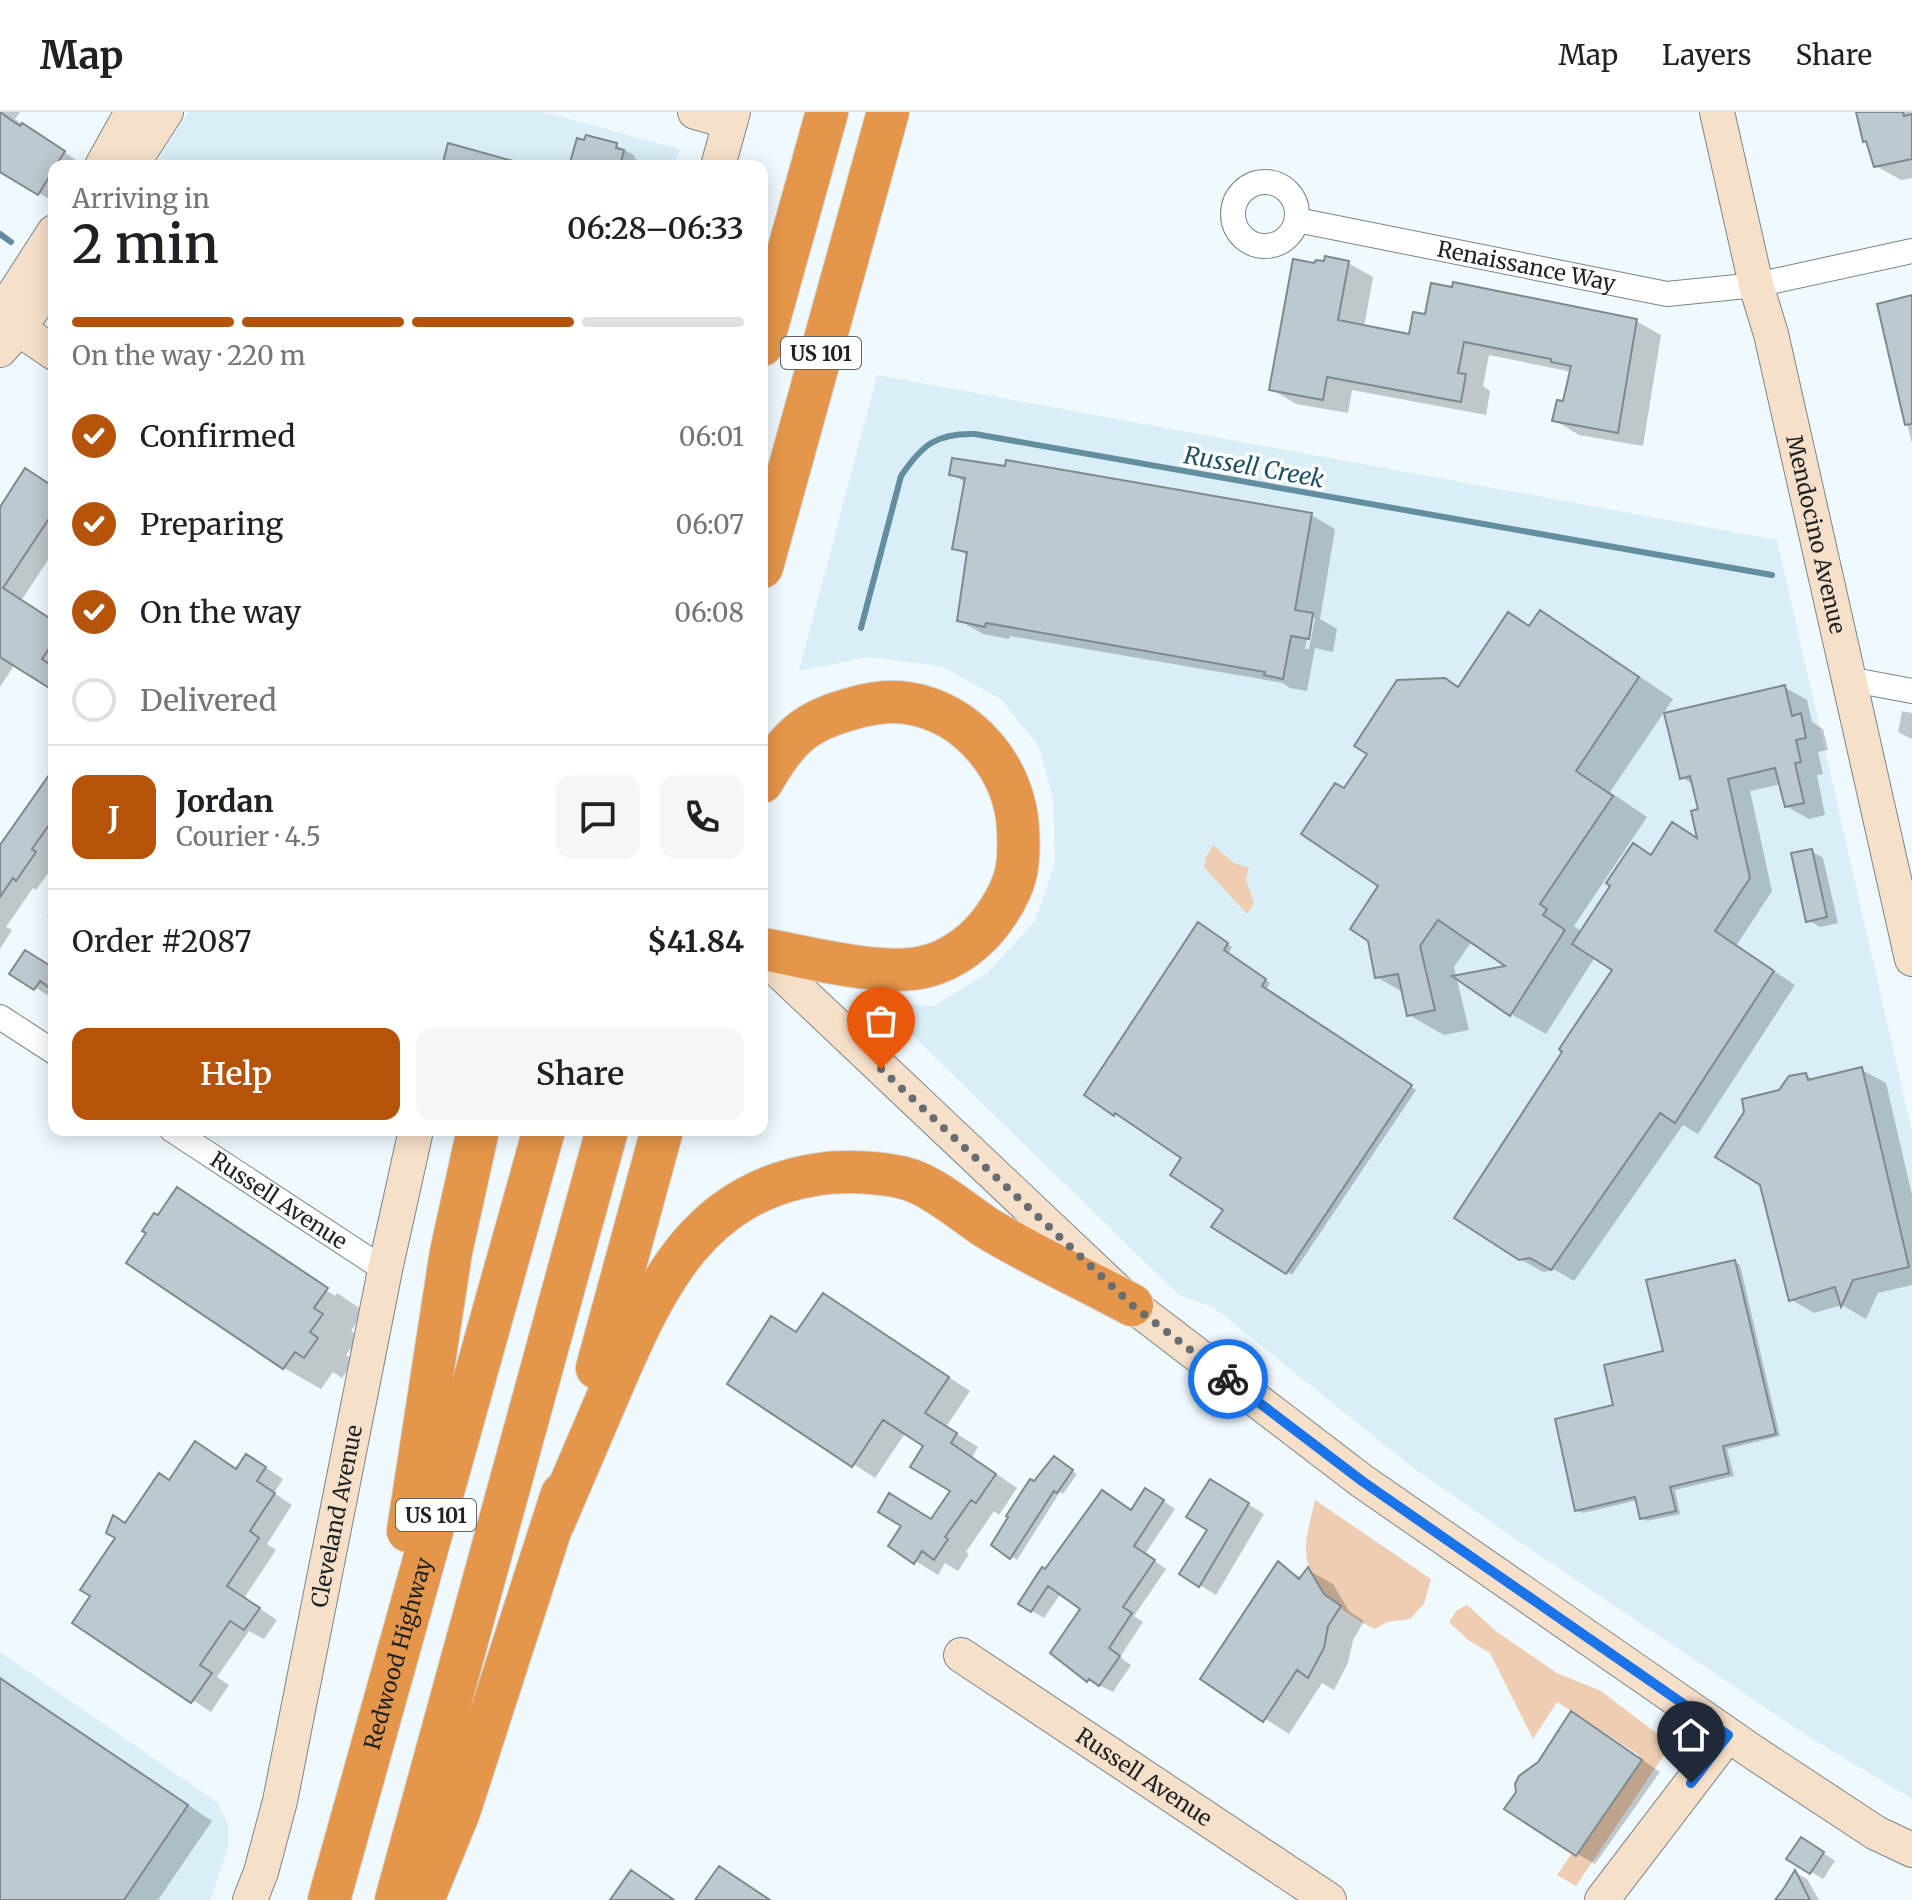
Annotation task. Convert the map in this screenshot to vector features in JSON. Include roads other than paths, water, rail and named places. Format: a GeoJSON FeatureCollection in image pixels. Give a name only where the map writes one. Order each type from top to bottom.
{"type":"FeatureCollection","features":[{"type":"Feature","properties":{"kind":"highway","name":"US 101"},"geometry":{"type":"LineString","coordinates":[[768,323],[827,112]]}},
{"type":"Feature","properties":{"kind":"highway","name":"US 101"},"geometry":{"type":"LineString","coordinates":[[768,545],[888,112]]}},
{"type":"Feature","properties":{"kind":"highway"},"geometry":{"type":"LineString","coordinates":[[768,772],[777,756],[804,729],[837,712],[872,702],[906,702],[939,711],[970,732],[994,756],[1008,785],[1017,817],[1019,852],[1015,883],[983,934],[955,954],[925,967],[888,970],[768,953]]}},
{"type":"Feature","properties":{"kind":"highway"},"geometry":{"type":"LineString","coordinates":[[328,1900],[385,1650],[410,1522],[451,1252],[477,1136]]}},
{"type":"Feature","properties":{"kind":"highway","name":"Redwood Highway"},"geometry":{"type":"LineString","coordinates":[[328,1900],[542,1136]]}},
{"type":"Feature","properties":{"kind":"highway","name":"US 101"},"geometry":{"type":"LineString","coordinates":[[396,1900],[605,1136]]}},
{"type":"Feature","properties":{"kind":"highway"},"geometry":{"type":"LineString","coordinates":[[423,1900],[459,1812],[554,1522],[660,1136]]}},
{"type":"Feature","properties":{"kind":"highway"},"geometry":{"type":"LineString","coordinates":[[554,1522],[640,1321],[659,1286],[681,1253],[710,1223],[738,1202],[767,1188],[800,1177],[831,1172],[914,1181],[953,1203],[987,1228],[1132,1305]]}},
{"type":"Feature","properties":{"kind":"main road"},"geometry":{"type":"LineString","coordinates":[[105,160],[132,112]]}},
{"type":"Feature","properties":{"kind":"main road"},"geometry":{"type":"LineString","coordinates":[[135,160],[166,112]]}},
{"type":"Feature","properties":{"kind":"main road"},"geometry":{"type":"LineString","coordinates":[[695,112],[732,117],[720,160]]}},
{"type":"Feature","properties":{"kind":"main road","name":"Mendocino Avenue"},"geometry":{"type":"LineString","coordinates":[[1717,112],[1756,285],[1771,334],[1912,959]]}},
{"type":"Feature","properties":{"kind":"main road"},"geometry":{"type":"LineString","coordinates":[[5,327],[48,244]]}},
{"type":"Feature","properties":{"kind":"main road"},"geometry":{"type":"LineString","coordinates":[[5,327],[48,285]]}},
{"type":"Feature","properties":{"kind":"main road"},"geometry":{"type":"LineString","coordinates":[[5,327],[48,350]]}},
{"type":"Feature","properties":{"kind":"main road"},"geometry":{"type":"LineString","coordinates":[[768,958],[1132,1305],[1362,1481],[1728,1735],[1876,1833],[1912,1850]]}},
{"type":"Feature","properties":{"kind":"main road","name":"Cleveland Avenue"},"geometry":{"type":"LineString","coordinates":[[250,1900],[261,1872],[280,1801],[385,1270],[415,1136]]}},
{"type":"Feature","properties":{"kind":"main road","name":"Russell Avenue"},"geometry":{"type":"LineString","coordinates":[[961,1655],[1329,1900]]}},
{"type":"Feature","properties":{"kind":"main road"},"geometry":{"type":"LineString","coordinates":[[1602,1900],[1728,1735]]}},
{"type":"Feature","properties":{"kind":"street","name":"Renaissance Way"},"geometry":{"type":"LineString","coordinates":[[1297,220],[1667,294],[1756,285],[1912,251]]}},
{"type":"Feature","properties":{"kind":"street"},"geometry":{"type":"LineString","coordinates":[[1848,679],[1912,691]]}},
{"type":"Feature","properties":{"kind":"street"},"geometry":{"type":"LineString","coordinates":[[0,1017],[48,1048]]}},
{"type":"Feature","properties":{"kind":"street","name":"Russell Avenue"},"geometry":{"type":"LineString","coordinates":[[181,1136],[385,1270]]}},
{"type":"Feature","properties":{"kind":"waterway","name":"Russell Creek"},"geometry":{"type":"LineString","coordinates":[[0,234],[11,242]]}},
{"type":"Feature","properties":{"kind":"waterway","name":"Russell Creek"},"geometry":{"type":"LineString","coordinates":[[861,628],[901,476],[931,443],[961,434],[1772,575]]}}]}
